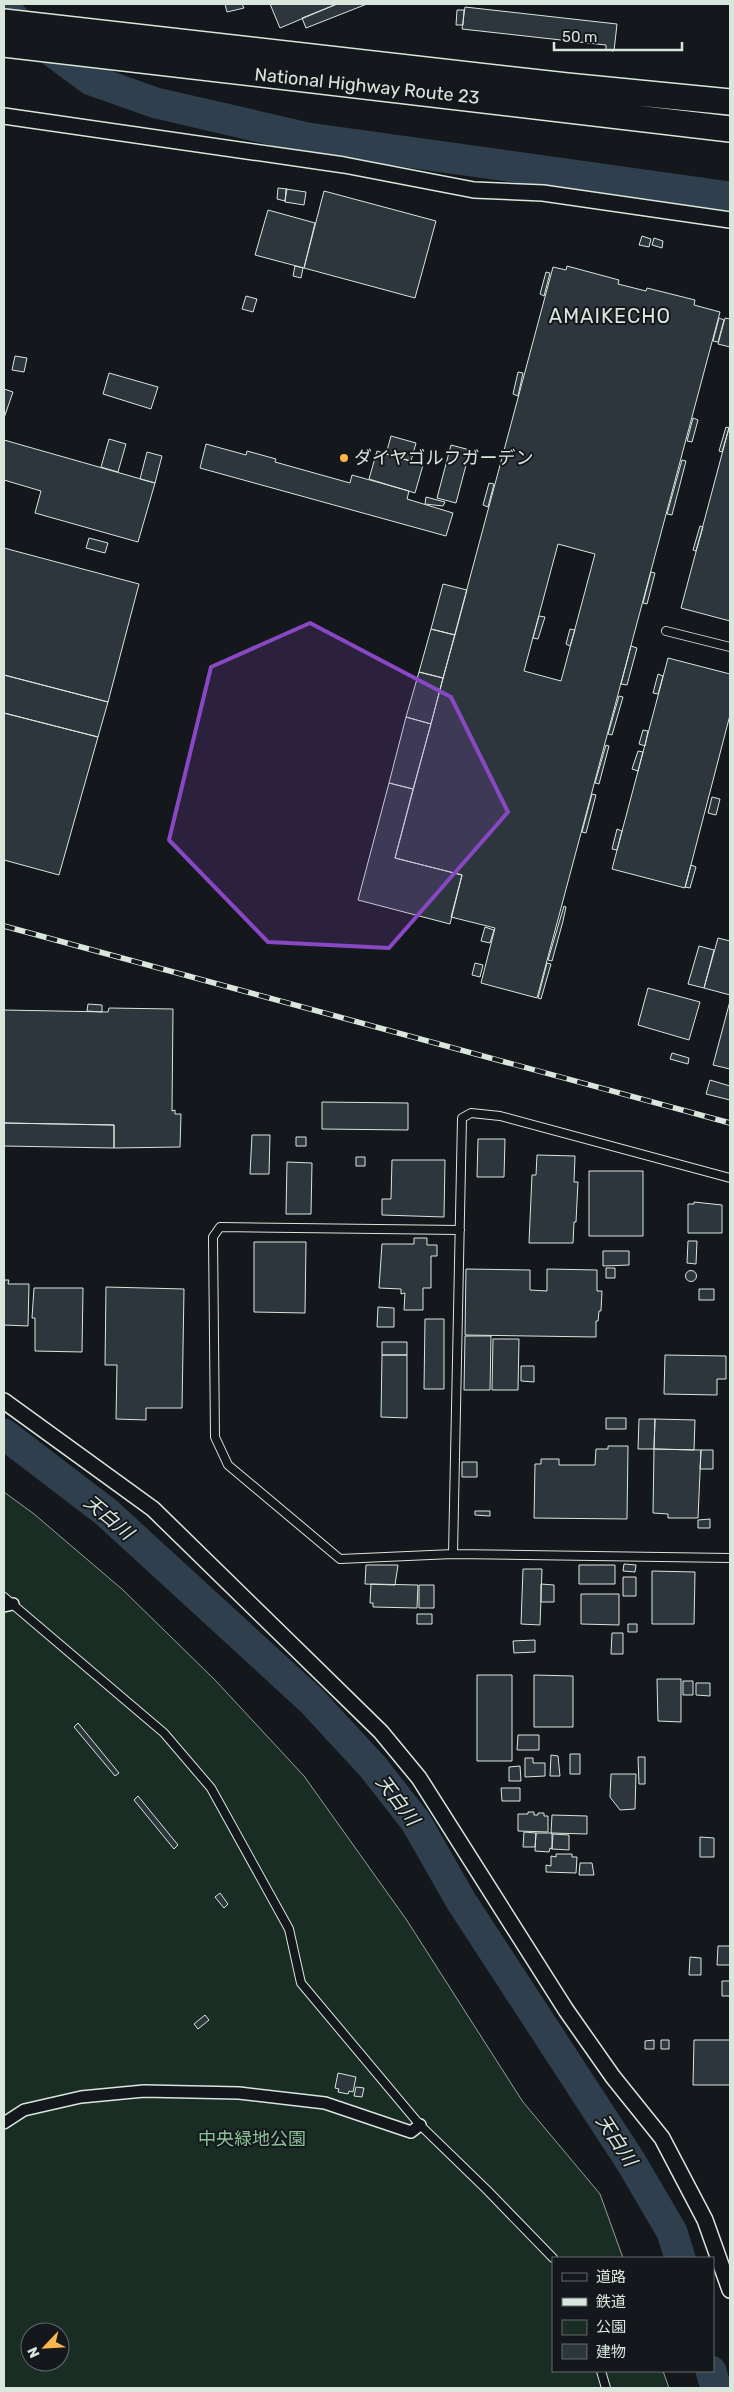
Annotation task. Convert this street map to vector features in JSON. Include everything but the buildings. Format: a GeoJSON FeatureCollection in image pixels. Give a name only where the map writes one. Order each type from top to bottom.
{"type":"FeatureCollection","features":[{"type":"Feature","properties":{"kind":"highway","name":"National Highway Route 23"},"geometry":{"type":"LineString","coordinates":[[4,22],[565,97],[730,129]]}},
{"type":"Feature","properties":{"kind":"highway","name":"National Highway Route 23"},"geometry":{"type":"LineString","coordinates":[[4,44],[565,97],[730,102]]}},
{"type":"Feature","properties":{"kind":"street"},"geometry":{"type":"LineString","coordinates":[[4,116],[344,165],[474,190],[543,193],[730,220]]}},
{"type":"Feature","properties":{"kind":"street"},"geometry":{"type":"LineString","coordinates":[[4,1400],[153,1509],[381,1732],[420,1778],[571,2017],[613,2077],[662,2138],[705,2220],[730,2290]]}},
{"type":"Feature","properties":{"kind":"street"},"geometry":{"type":"LineString","coordinates":[[4,2123],[24,2110],[81,2096],[144,2091],[239,2093],[325,2102],[411,2132],[420,2125]]}},
{"type":"Feature","properties":{"kind":"lane"},"geometry":{"type":"LineString","coordinates":[[666,631],[730,647]]}},
{"type":"Feature","properties":{"kind":"lane"},"geometry":{"type":"LineString","coordinates":[[453,1554],[462,1118],[471,1113],[500,1116],[730,1178]]}},
{"type":"Feature","properties":{"kind":"lane"},"geometry":{"type":"LineString","coordinates":[[460,1230],[220,1227],[212,1237],[215,1438],[228,1465],[340,1559],[453,1554],[730,1558]]}},
{"type":"Feature","properties":{"kind":"lane"},"geometry":{"type":"LineString","coordinates":[[7,1602],[164,1733],[211,1788],[288,1930],[301,1983],[420,2125],[552,2257]]}},
{"type":"Feature","properties":{"kind":"lane"},"geometry":{"type":"LineString","coordinates":[[601,2372],[606,2388]]}},
{"type":"Feature","properties":{"kind":"highlighted area"},"geometry":{"type":"Polygon","coordinates":[[[310,623],[451,697],[508,812],[389,948],[268,942],[169,840],[211,667],[310,623]]]}},
{"type":"Feature","properties":{"kind":"green space","name":"中央緑地公園"},"geometry":{"type":"Polygon","coordinates":[[[4,1492],[34,1514],[123,1590],[215,1680],[304,1776],[406,1919],[523,2102],[600,2194],[623,2257],[552,2257],[552,2372],[663,2372],[669,2388],[4,2388],[4,1492]]]}},
{"type":"Feature","properties":{"kind":"waterway"},"geometry":{"type":"LineString","coordinates":[[4,8],[29,34],[91,80],[156,103],[308,138],[730,197]]}},
{"type":"Feature","properties":{"kind":"waterway","name":"天白川"},"geometry":{"type":"LineString","coordinates":[[4,1434],[106,1512],[311,1700],[373,1767],[416,1822],[461,1901],[631,2162],[672,2232],[680,2257]]}},
{"type":"Feature","properties":{"kind":"waterway","name":"天白川"},"geometry":{"type":"LineString","coordinates":[[711,2372],[716,2388]]}},
{"type":"Feature","properties":{"kind":"railway"},"geometry":{"type":"LineString","coordinates":[[4,926],[730,1123]]}},
{"type":"Feature","properties":{"kind":"place","name":"ダイヤゴルフガーデン"},"geometry":{"type":"Point","coordinates":[344,458]}},
{"type":"Feature","properties":{"kind":"district","name":"AMAIKECHO"},"geometry":{"type":"Point","coordinates":[610,316]}}]}
